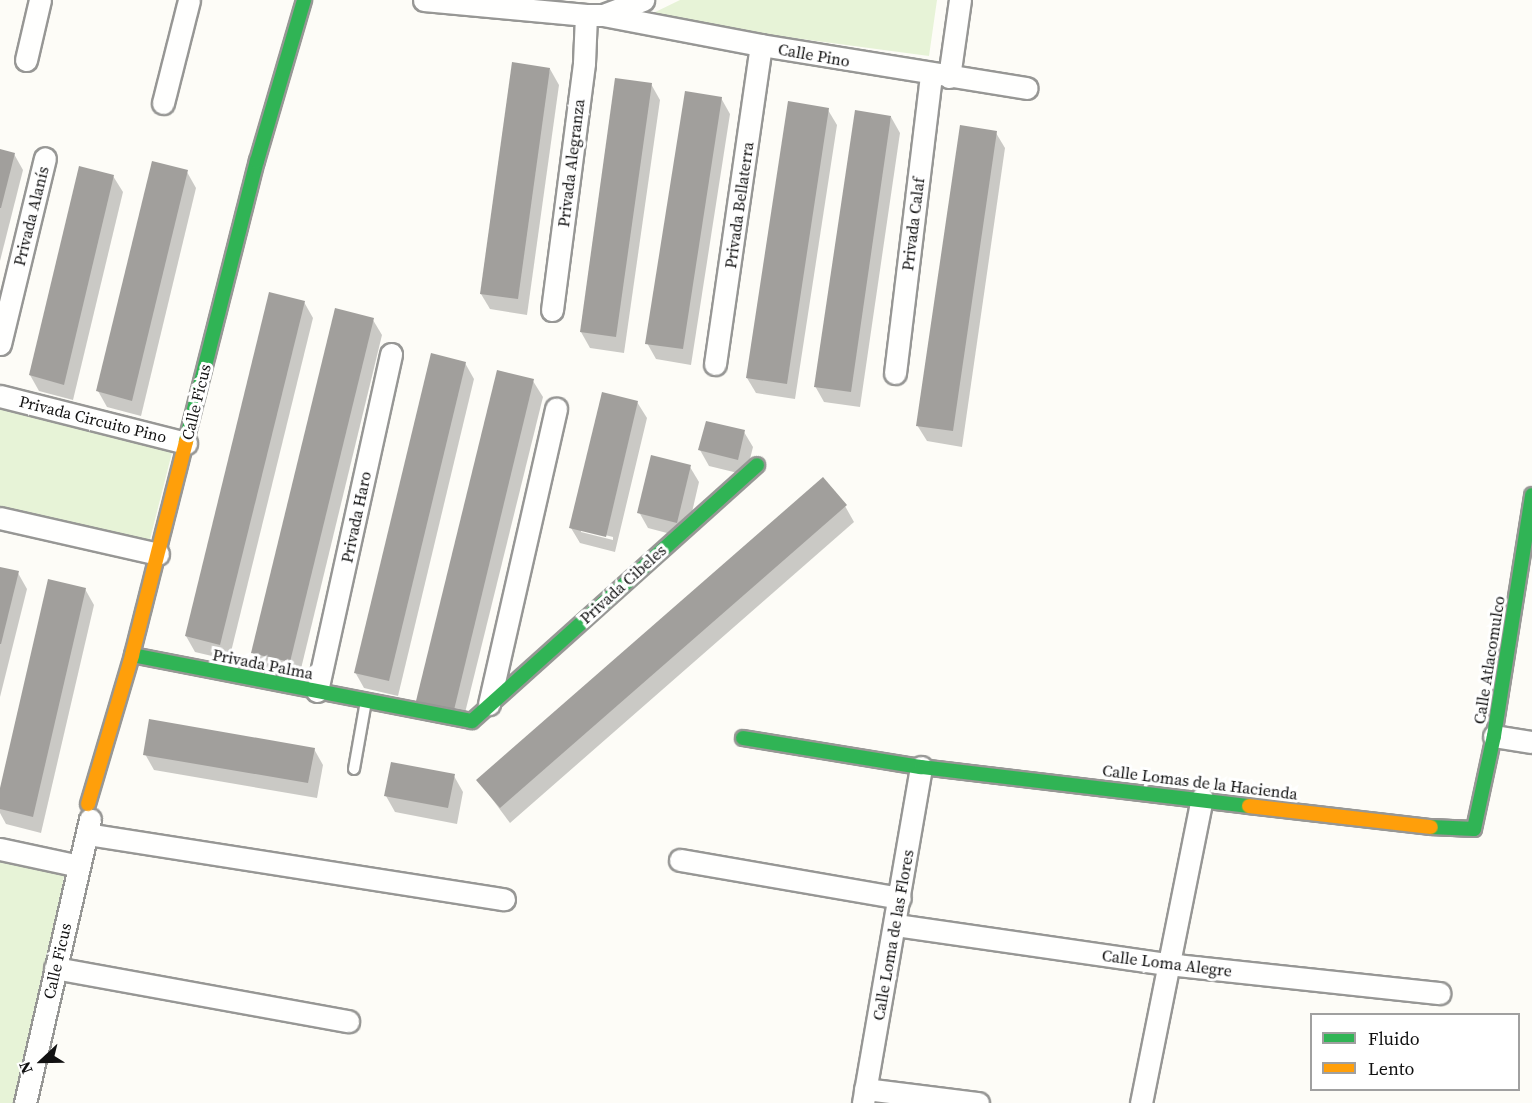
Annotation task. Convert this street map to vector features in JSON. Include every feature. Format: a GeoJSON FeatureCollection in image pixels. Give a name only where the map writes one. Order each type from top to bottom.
{"type":"FeatureCollection","features":[{"type":"Feature","properties":{"kind":"street"},"geometry":{"type":"LineString","coordinates":[[26,60],[40,0]]}},
{"type":"Feature","properties":{"kind":"street"},"geometry":{"type":"LineString","coordinates":[[163,103],[189,0]]}},
{"type":"Feature","properties":{"kind":"street","name":"Calle Ficus"},"geometry":{"type":"LineString","coordinates":[[25,1103],[88,819],[158,554],[257,161],[304,0]]}},
{"type":"Feature","properties":{"kind":"street","name":"Calle Pino"},"geometry":{"type":"LineString","coordinates":[[424,0],[594,15],[940,76],[1027,88]]}},
{"type":"Feature","properties":{"kind":"street"},"geometry":{"type":"LineString","coordinates":[[594,15],[643,0]]}},
{"type":"Feature","properties":{"kind":"street","name":"Privada Calaf"},"geometry":{"type":"LineString","coordinates":[[895,373],[940,76],[960,0]]}},
{"type":"Feature","properties":{"kind":"street","name":"Privada Alegranza"},"geometry":{"type":"LineString","coordinates":[[552,310],[584,63],[594,15]]}},
{"type":"Feature","properties":{"kind":"street","name":"Privada Bellaterra"},"geometry":{"type":"LineString","coordinates":[[716,364],[761,45]]}},
{"type":"Feature","properties":{"kind":"street","name":"Privada Alanís"},"geometry":{"type":"LineString","coordinates":[[0,345],[45,158]]}},
{"type":"Feature","properties":{"kind":"street","name":"Privada Haro"},"geometry":{"type":"LineString","coordinates":[[319,685],[391,354]]}},
{"type":"Feature","properties":{"kind":"street","name":"Privada Circuito Pino"},"geometry":{"type":"LineString","coordinates":[[0,396],[186,443]]}},
{"type":"Feature","properties":{"kind":"street"},"geometry":{"type":"LineString","coordinates":[[489,704],[556,408]]}},
{"type":"Feature","properties":{"kind":"street","name":"Privada Cibeles"},"geometry":{"type":"LineString","coordinates":[[388,705],[472,720],[757,465]]}},
{"type":"Feature","properties":{"kind":"street","name":"Calle Atlacomulco"},"geometry":{"type":"LineString","coordinates":[[1474,829],[1494,736],[1532,495]]}},
{"type":"Feature","properties":{"kind":"street"},"geometry":{"type":"LineString","coordinates":[[0,518],[158,554]]}},
{"type":"Feature","properties":{"kind":"street","name":"Privada Palma"},"geometry":{"type":"LineString","coordinates":[[132,655],[319,685],[366,701],[388,705]]}},
{"type":"Feature","properties":{"kind":"street"},"geometry":{"type":"LineString","coordinates":[[1494,736],[1532,742]]}},
{"type":"Feature","properties":{"kind":"street"},"geometry":{"type":"LineString","coordinates":[[743,738],[921,767]]}},
{"type":"Feature","properties":{"kind":"street","name":"Calle Lomas de la Hacienda"},"geometry":{"type":"LineString","coordinates":[[921,767],[1202,798],[1463,831],[1474,829]]}},
{"type":"Feature","properties":{"kind":"street","name":"Calle Loma de las Flores"},"geometry":{"type":"LineString","coordinates":[[864,1096],[896,925],[921,767]]}},
{"type":"Feature","properties":{"kind":"street"},"geometry":{"type":"LineString","coordinates":[[1141,1103],[1202,798]]}},
{"type":"Feature","properties":{"kind":"street"},"geometry":{"type":"LineString","coordinates":[[88,819],[504,899]]}},
{"type":"Feature","properties":{"kind":"street"},"geometry":{"type":"LineString","coordinates":[[0,849],[79,866]]}},
{"type":"Feature","properties":{"kind":"street"},"geometry":{"type":"LineString","coordinates":[[680,860],[900,898]]}},
{"type":"Feature","properties":{"kind":"street","name":"Calle Loma Alegre"},"geometry":{"type":"LineString","coordinates":[[896,925],[1167,964],[1439,993]]}},
{"type":"Feature","properties":{"kind":"street"},"geometry":{"type":"LineString","coordinates":[[55,968],[348,1021]]}},
{"type":"Feature","properties":{"kind":"street"},"geometry":{"type":"LineString","coordinates":[[864,1096],[978,1103]]}},
{"type":"Feature","properties":{"kind":"lane"},"geometry":{"type":"LineString","coordinates":[[354,769],[366,701]]}},
{"type":"Feature","properties":{"kind":"green space"},"geometry":{"type":"Polygon","coordinates":[[[680,0],[937,0],[929,56],[643,18],[680,0]]]}},
{"type":"Feature","properties":{"kind":"green space"},"geometry":{"type":"Polygon","coordinates":[[[0,397],[175,441],[147,551],[0,517],[0,397]]]}},
{"type":"Feature","properties":{"kind":"green space"},"geometry":{"type":"Polygon","coordinates":[[[0,851],[66,866],[20,1103],[0,1103],[0,851]]]}},
{"type":"Feature","properties":{"kind":"building"},"geometry":{"type":"Polygon","coordinates":[[[512,62],[550,68],[518,299],[480,294],[512,62]]]}},
{"type":"Feature","properties":{"kind":"building"},"geometry":{"type":"Polygon","coordinates":[[[615,78],[652,83],[616,337],[580,332],[615,78]]]}},
{"type":"Feature","properties":{"kind":"building"},"geometry":{"type":"Polygon","coordinates":[[[685,91],[722,97],[683,349],[645,344],[685,91]]]}},
{"type":"Feature","properties":{"kind":"building"},"geometry":{"type":"Polygon","coordinates":[[[788,101],[829,108],[787,384],[746,378],[788,101]]]}},
{"type":"Feature","properties":{"kind":"building"},"geometry":{"type":"Polygon","coordinates":[[[855,110],[891,116],[851,392],[814,387],[855,110]]]}},
{"type":"Feature","properties":{"kind":"building"},"geometry":{"type":"Polygon","coordinates":[[[960,125],[997,131],[953,431],[916,426],[960,125]]]}},
{"type":"Feature","properties":{"kind":"building"},"geometry":{"type":"Polygon","coordinates":[[[0,149],[15,153],[1,208],[0,208],[0,149]]]}},
{"type":"Feature","properties":{"kind":"building"},"geometry":{"type":"Polygon","coordinates":[[[152,161],[188,170],[132,401],[96,391],[152,161]]]}},
{"type":"Feature","properties":{"kind":"building"},"geometry":{"type":"Polygon","coordinates":[[[79,166],[114,175],[64,385],[29,375],[79,166]]]}},
{"type":"Feature","properties":{"kind":"building"},"geometry":{"type":"Polygon","coordinates":[[[269,292],[305,301],[220,645],[185,636],[269,292]]]}},
{"type":"Feature","properties":{"kind":"building"},"geometry":{"type":"Polygon","coordinates":[[[335,308],[374,318],[290,662],[251,653],[335,308]]]}},
{"type":"Feature","properties":{"kind":"building"},"geometry":{"type":"Polygon","coordinates":[[[431,353],[466,362],[389,681],[354,673],[431,353]]]}},
{"type":"Feature","properties":{"kind":"building"},"geometry":{"type":"Polygon","coordinates":[[[497,370],[534,379],[454,710],[416,701],[497,370]]]}},
{"type":"Feature","properties":{"kind":"building"},"geometry":{"type":"Polygon","coordinates":[[[602,392],[638,401],[606,537],[569,528],[602,392]]]}},
{"type":"Feature","properties":{"kind":"building"},"geometry":{"type":"Polygon","coordinates":[[[706,421],[745,430],[738,460],[698,450],[706,421]]]}},
{"type":"Feature","properties":{"kind":"building"},"geometry":{"type":"Polygon","coordinates":[[[651,455],[691,465],[677,523],[637,513],[651,455]]]}},
{"type":"Feature","properties":{"kind":"building"},"geometry":{"type":"Polygon","coordinates":[[[823,477],[847,505],[500,808],[476,780],[823,477]]]}},
{"type":"Feature","properties":{"kind":"building"},"geometry":{"type":"Polygon","coordinates":[[[0,567],[19,571],[1,644],[0,644],[0,567]]]}},
{"type":"Feature","properties":{"kind":"building"},"geometry":{"type":"Polygon","coordinates":[[[48,579],[86,588],[33,817],[0,809],[0,788],[48,579]]]}},
{"type":"Feature","properties":{"kind":"building"},"geometry":{"type":"Polygon","coordinates":[[[149,719],[315,748],[308,783],[143,755],[149,719]]]}},
{"type":"Feature","properties":{"kind":"building"},"geometry":{"type":"Polygon","coordinates":[[[391,762],[455,774],[448,808],[384,796],[391,762]]]}},
{"type":"Feature","properties":{"kind":"traffic: fast"},"geometry":{"type":"LineString","coordinates":[[186,441],[257,161],[304,0]]}},
{"type":"Feature","properties":{"kind":"traffic: fast"},"geometry":{"type":"LineString","coordinates":[[132,655],[472,721],[757,465]]}},
{"type":"Feature","properties":{"kind":"traffic: fast"},"geometry":{"type":"LineString","coordinates":[[1431,827],[1474,829],[1494,736],[1532,495]]}},
{"type":"Feature","properties":{"kind":"traffic: fast"},"geometry":{"type":"LineString","coordinates":[[743,738],[921,767],[1249,806]]}},
{"type":"Feature","properties":{"kind":"traffic: slow"},"geometry":{"type":"LineString","coordinates":[[88,804],[132,655],[186,441]]}},
{"type":"Feature","properties":{"kind":"traffic: slow"},"geometry":{"type":"LineString","coordinates":[[1249,806],[1431,827]]}}]}
